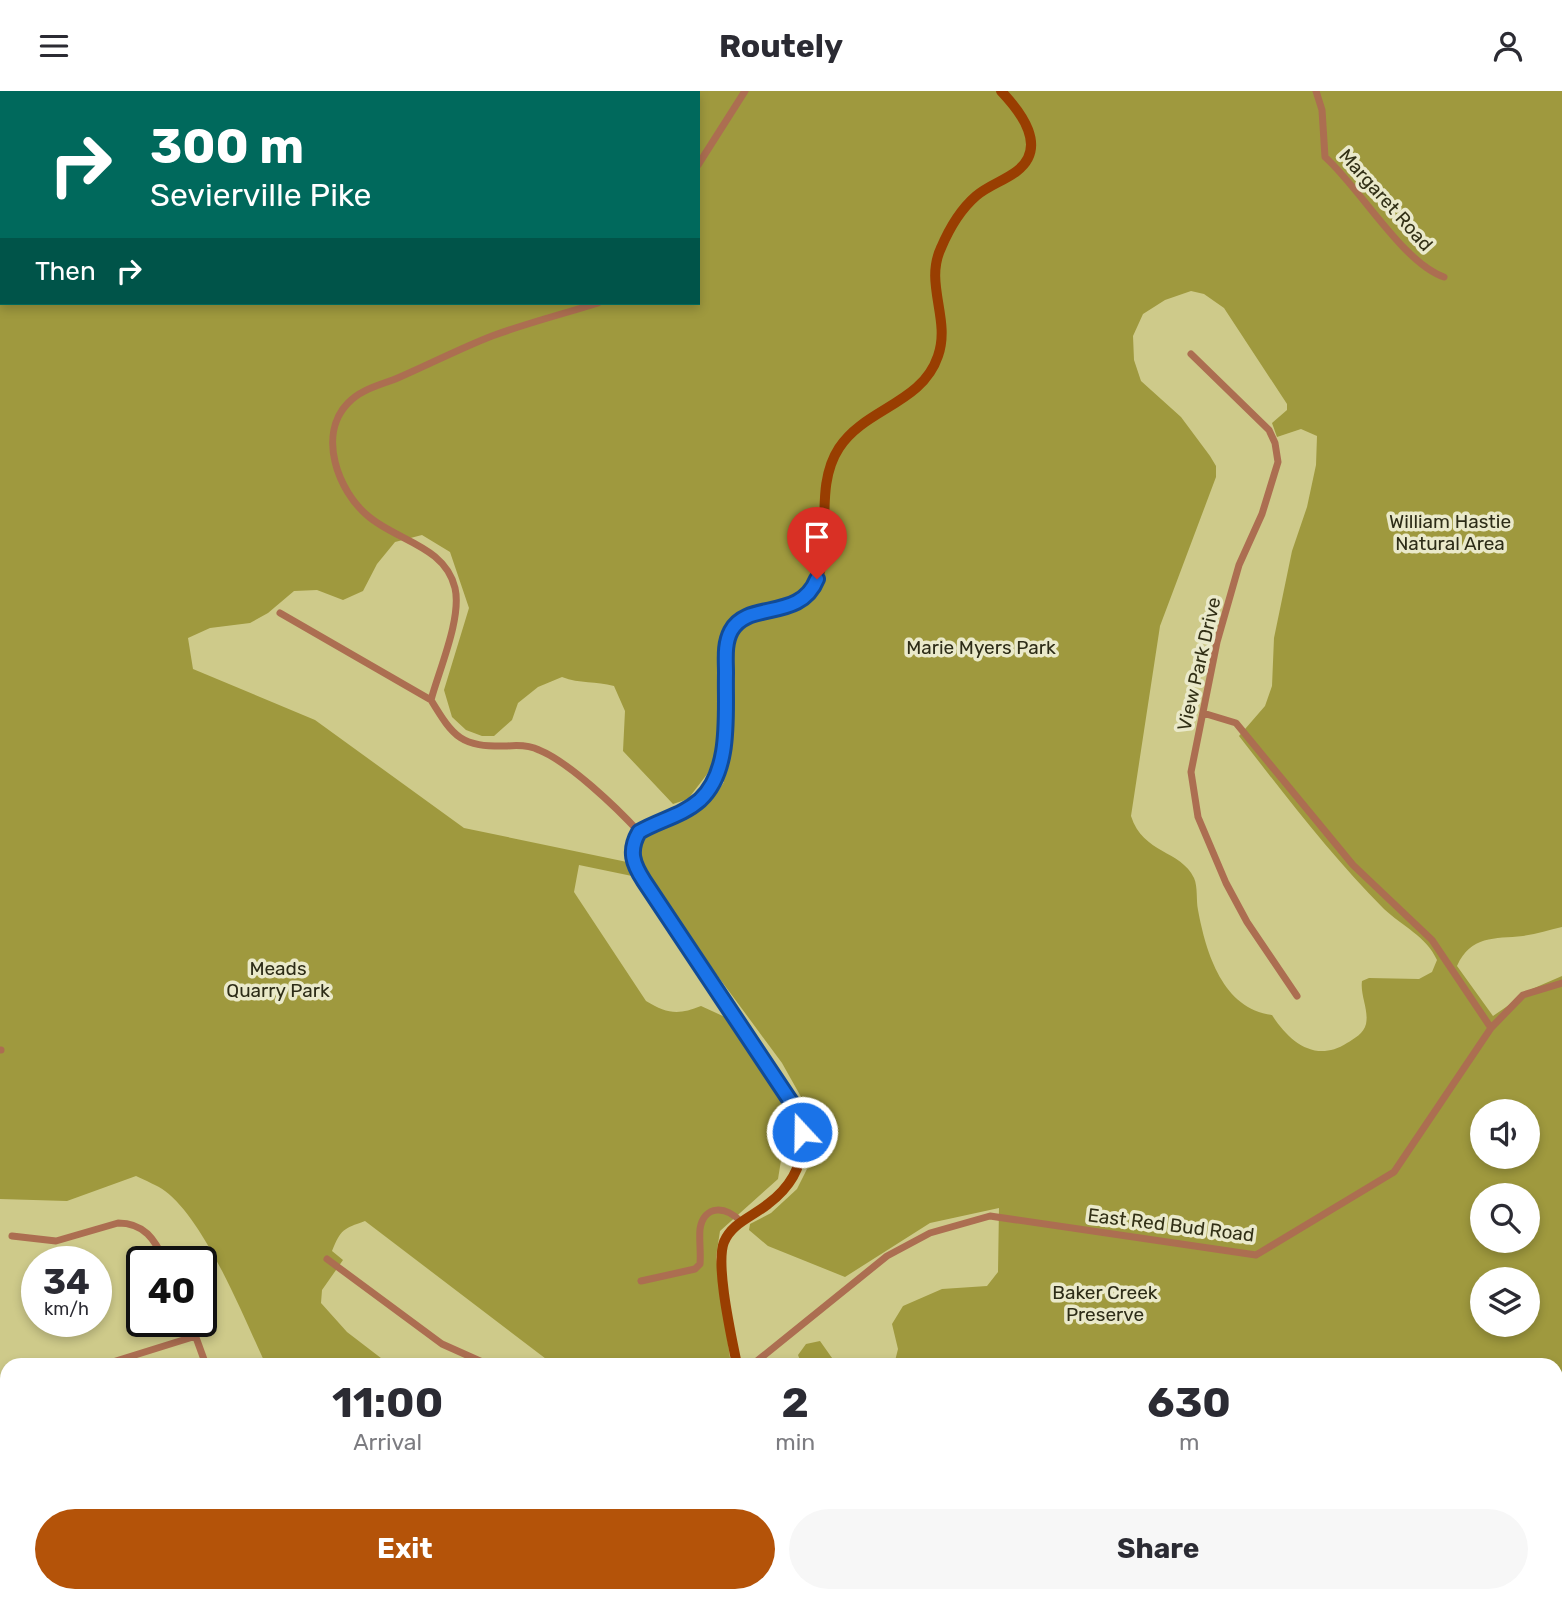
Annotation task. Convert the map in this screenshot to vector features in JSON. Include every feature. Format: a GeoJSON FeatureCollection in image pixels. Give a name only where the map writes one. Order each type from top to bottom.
{"type":"FeatureCollection","features":[{"type":"Feature","properties":{"kind":"street"},"geometry":{"type":"LineString","coordinates":[[700,162],[745,91]]}},
{"type":"Feature","properties":{"kind":"street"},"geometry":{"type":"LineString","coordinates":[[736,1358],[722,1258],[724,1243],[741,1221],[769,1204],[790,1179],[802,1154],[800,1123],[778,1081],[636,869],[632,852],[639,832],[694,805],[715,780],[722,753],[729,635],[744,618],[792,605],[804,598],[815,585],[821,559],[827,484],[840,446],[856,429],[912,393],[934,366],[942,337],[933,275],[940,249],[971,201],[986,188],[1015,173],[1030,154],[1031,138],[1024,119],[1000,91]]}},
{"type":"Feature","properties":{"kind":"street","name":"Margaret Road"},"geometry":{"type":"LineString","coordinates":[[1316,91],[1322,110],[1325,157],[1346,176],[1387,228],[1426,267],[1444,277]]}},
{"type":"Feature","properties":{"kind":"street"},"geometry":{"type":"LineString","coordinates":[[431,701],[454,620],[457,603],[455,587],[440,559],[366,515],[341,483],[334,437],[341,412],[359,394],[490,337],[592,305]]}},
{"type":"Feature","properties":{"kind":"street","name":"View Park Drive"},"geometry":{"type":"LineString","coordinates":[[1191,354],[1269,431],[1275,443],[1278,462],[1262,514],[1239,565],[1217,642],[1191,772],[1198,817],[1247,922],[1297,996]]}},
{"type":"Feature","properties":{"kind":"street"},"geometry":{"type":"LineString","coordinates":[[280,613],[431,701],[453,735],[465,742],[488,746],[532,747],[555,758],[639,832]]}},
{"type":"Feature","properties":{"kind":"street"},"geometry":{"type":"LineString","coordinates":[[1203,713],[1236,723],[1353,865],[1432,940],[1491,1028]]}},
{"type":"Feature","properties":{"kind":"street","name":"East Red Bud Road"},"geometry":{"type":"LineString","coordinates":[[761,1358],[887,1256],[930,1233],[990,1216],[1256,1255],[1394,1172],[1491,1028],[1523,995],[1562,983]]}},
{"type":"Feature","properties":{"kind":"street"},"geometry":{"type":"LineString","coordinates":[[641,1281],[695,1269],[700,1263],[700,1229],[705,1217],[713,1210],[732,1211],[741,1221]]}},
{"type":"Feature","properties":{"kind":"street"},"geometry":{"type":"LineString","coordinates":[[12,1236],[56,1241],[118,1223],[128,1223],[150,1235],[156,1246]]}},
{"type":"Feature","properties":{"kind":"street"},"geometry":{"type":"LineString","coordinates":[[327,1259],[442,1344],[473,1358]]}},
{"type":"Feature","properties":{"kind":"street"},"geometry":{"type":"LineString","coordinates":[[125,1358],[193,1337]]}},
{"type":"Feature","properties":{"kind":"street"},"geometry":{"type":"LineString","coordinates":[[196,1337],[204,1358]]}},
{"type":"Feature","properties":{"kind":"green space"},"geometry":{"type":"Polygon","coordinates":[[[700,91],[1562,91],[1562,927],[1484,941],[1469,949],[1457,966],[1493,1016],[1532,989],[1562,976],[1562,1358],[896,1358],[898,1349],[892,1324],[903,1306],[942,1289],[987,1286],[998,1272],[999,1208],[930,1223],[845,1277],[768,1246],[749,1230],[750,1224],[771,1213],[797,1189],[812,1159],[812,1136],[805,1104],[782,1063],[714,971],[637,858],[637,844],[648,835],[705,804],[724,782],[711,769],[688,799],[673,804],[623,751],[625,711],[614,686],[607,684],[562,677],[538,687],[518,703],[512,720],[494,736],[482,736],[466,730],[452,717],[444,690],[469,608],[450,552],[422,535],[395,542],[377,564],[363,591],[343,600],[317,590],[294,591],[268,613],[250,623],[210,628],[188,638],[193,669],[315,720],[464,828],[627,862],[632,876],[579,865],[574,892],[646,1001],[660,1009],[673,1012],[701,1006],[725,1017],[763,1062],[788,1117],[778,1179],[720,1231],[716,1257],[730,1358],[545,1358],[365,1221],[347,1228],[338,1238],[332,1251],[343,1260],[322,1290],[321,1303],[347,1332],[381,1358],[263,1358],[217,1261],[217,1246],[208,1246],[180,1205],[162,1189],[136,1176],[67,1201],[0,1199],[0,305],[700,305],[700,91]],[[1191,291],[1165,300],[1143,314],[1133,336],[1134,360],[1141,381],[1181,417],[1216,466],[1216,477],[1160,626],[1131,816],[1144,838],[1180,862],[1194,878],[1206,944],[1212,961],[1229,990],[1255,1011],[1272,1015],[1295,1041],[1314,1050],[1325,1051],[1336,1049],[1356,1038],[1365,1027],[1367,1019],[1362,981],[1369,978],[1419,979],[1432,972],[1437,960],[1427,944],[1384,909],[1345,868],[1239,736],[1265,706],[1272,686],[1274,638],[1292,551],[1307,507],[1316,465],[1317,436],[1301,429],[1277,437],[1272,423],[1287,410],[1287,404],[1224,308],[1204,294],[1191,291]]]}},
{"type":"Feature","properties":{"kind":"green space"},"geometry":{"type":"Polygon","coordinates":[[[820,1341],[832,1358],[799,1358],[798,1355],[806,1344],[820,1341]]]}},
{"type":"Feature","properties":{"kind":"route"},"geometry":{"type":"LineString","coordinates":[[802,1132],[793,1105],[778,1081],[644,881],[634,863],[632,846],[639,832],[694,805],[715,780],[722,753],[726,649],[731,630],[744,618],[785,608],[799,601],[808,595],[817,579]]}},
{"type":"Feature","properties":{"kind":"park label","name":"William Hastie Natural Area"},"geometry":{"type":"Point","coordinates":[1450,532]}},
{"type":"Feature","properties":{"kind":"park label","name":"Marie Myers Park"},"geometry":{"type":"Point","coordinates":[981,647]}},
{"type":"Feature","properties":{"kind":"park label","name":"Meads Quarry Park"},"geometry":{"type":"Point","coordinates":[278,979]}},
{"type":"Feature","properties":{"kind":"park label","name":"Baker Creek Preserve"},"geometry":{"type":"Point","coordinates":[1105,1303]}}]}
